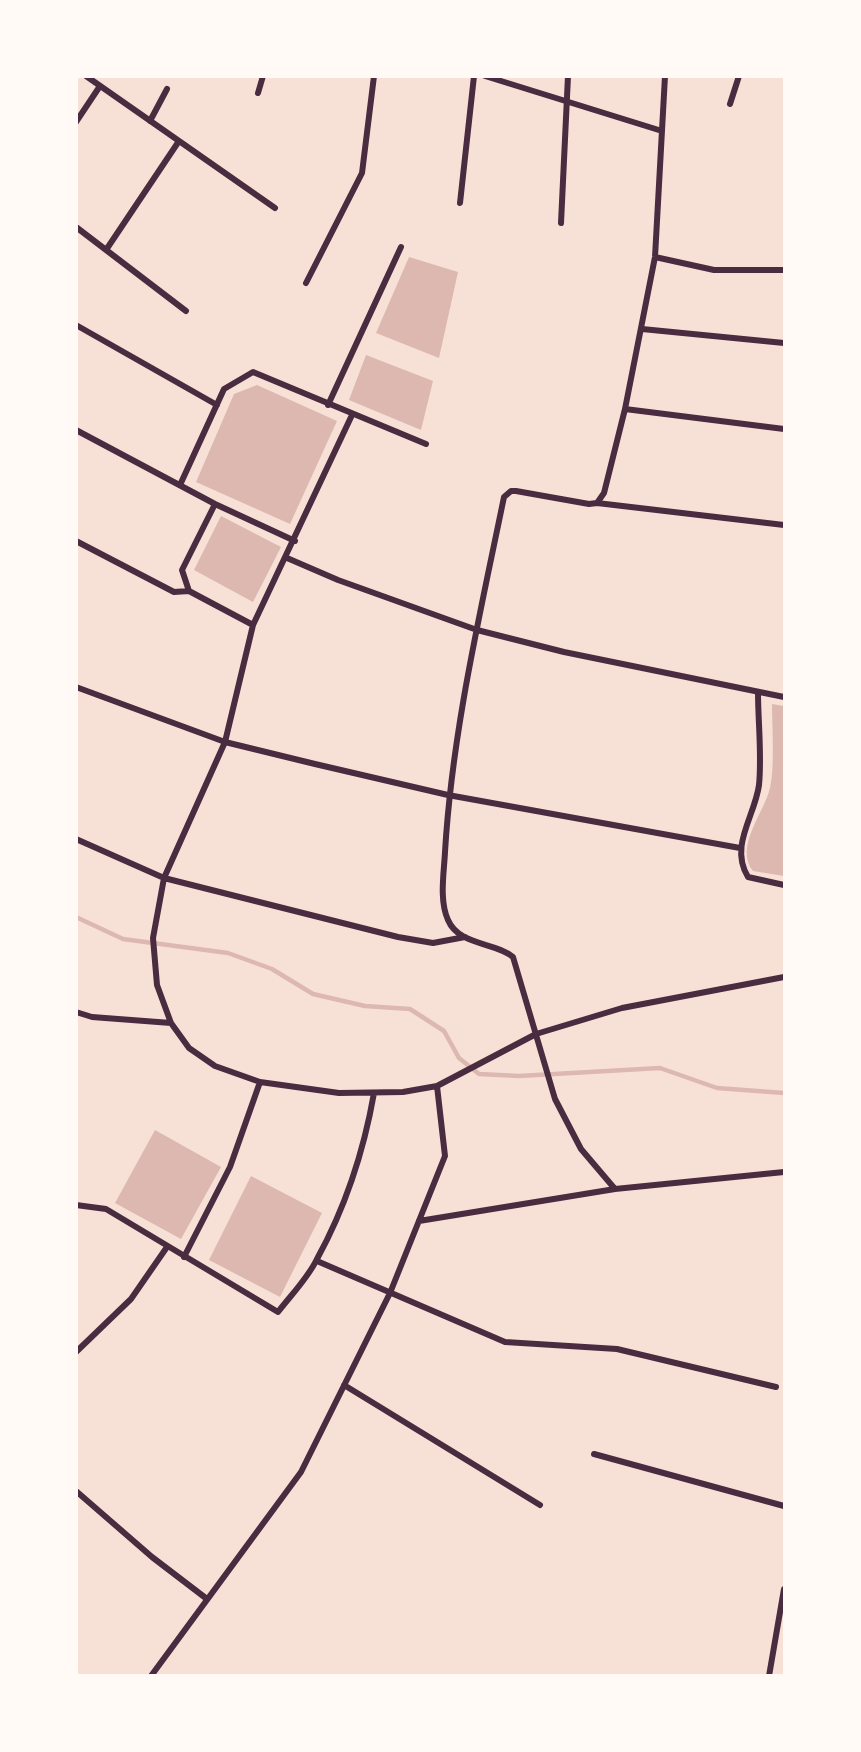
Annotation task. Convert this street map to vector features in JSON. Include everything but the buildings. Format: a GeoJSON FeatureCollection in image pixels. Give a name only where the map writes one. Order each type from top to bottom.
{"type":"FeatureCollection","features":[{"type":"Feature","properties":{"kind":"street"},"geometry":{"type":"LineString","coordinates":[[86,76],[275,208]]}},
{"type":"Feature","properties":{"kind":"street"},"geometry":{"type":"LineString","coordinates":[[258,93],[263,76]]}},
{"type":"Feature","properties":{"kind":"street"},"geometry":{"type":"LineString","coordinates":[[306,283],[362,173],[374,76]]}},
{"type":"Feature","properties":{"kind":"street"},"geometry":{"type":"LineString","coordinates":[[460,203],[474,76]]}},
{"type":"Feature","properties":{"kind":"street"},"geometry":{"type":"LineString","coordinates":[[485,76],[662,131]]}},
{"type":"Feature","properties":{"kind":"street"},"geometry":{"type":"LineString","coordinates":[[561,223],[568,76]]}},
{"type":"Feature","properties":{"kind":"street"},"geometry":{"type":"LineString","coordinates":[[597,503],[604,493],[625,409],[655,257],[665,76]]}},
{"type":"Feature","properties":{"kind":"street"},"geometry":{"type":"LineString","coordinates":[[730,104],[739,76]]}},
{"type":"Feature","properties":{"kind":"street"},"geometry":{"type":"LineString","coordinates":[[76,122],[100,86]]}},
{"type":"Feature","properties":{"kind":"street"},"geometry":{"type":"LineString","coordinates":[[150,121],[167,89]]}},
{"type":"Feature","properties":{"kind":"street"},"geometry":{"type":"LineString","coordinates":[[106,250],[179,141]]}},
{"type":"Feature","properties":{"kind":"street"},"geometry":{"type":"LineString","coordinates":[[76,227],[186,311]]}},
{"type":"Feature","properties":{"kind":"street"},"geometry":{"type":"LineString","coordinates":[[328,405],[401,246]]}},
{"type":"Feature","properties":{"kind":"street"},"geometry":{"type":"LineString","coordinates":[[655,257],[714,270],[784,270]]}},
{"type":"Feature","properties":{"kind":"street"},"geometry":{"type":"LineString","coordinates":[[76,325],[217,405]]}},
{"type":"Feature","properties":{"kind":"street"},"geometry":{"type":"LineString","coordinates":[[642,328],[784,343]]}},
{"type":"Feature","properties":{"kind":"street"},"geometry":{"type":"LineString","coordinates":[[180,485],[224,389],[253,372],[426,444]]}},
{"type":"Feature","properties":{"kind":"street"},"geometry":{"type":"LineString","coordinates":[[625,409],[784,429]]}},
{"type":"Feature","properties":{"kind":"street"},"geometry":{"type":"LineString","coordinates":[[352,415],[287,558],[253,625],[225,742],[164,878],[153,938],[157,985],[171,1023],[189,1048],[215,1066],[260,1082],[339,1093],[403,1092],[437,1086],[536,1034],[622,1008],[784,977]]}},
{"type":"Feature","properties":{"kind":"street"},"geometry":{"type":"LineString","coordinates":[[76,429],[215,504],[295,541]]}},
{"type":"Feature","properties":{"kind":"street"},"geometry":{"type":"LineString","coordinates":[[615,1189],[581,1149],[555,1099],[513,957],[504,950],[483,945],[465,937],[448,922],[443,891],[448,795],[477,630],[504,497],[511,491],[516,491],[589,504],[597,503],[784,525]]}},
{"type":"Feature","properties":{"kind":"street"},"geometry":{"type":"LineString","coordinates":[[189,591],[182,570],[215,504]]}},
{"type":"Feature","properties":{"kind":"street"},"geometry":{"type":"LineString","coordinates":[[76,541],[174,592],[189,591],[253,625]]}},
{"type":"Feature","properties":{"kind":"street"},"geometry":{"type":"LineString","coordinates":[[287,558],[338,580],[477,630],[564,652],[784,697]]}},
{"type":"Feature","properties":{"kind":"street"},"geometry":{"type":"LineString","coordinates":[[76,687],[225,742],[448,795],[740,848]]}},
{"type":"Feature","properties":{"kind":"street"},"geometry":{"type":"LineString","coordinates":[[758,692],[759,785],[740,848],[743,869],[748,878],[784,885]]}},
{"type":"Feature","properties":{"kind":"street"},"geometry":{"type":"LineString","coordinates":[[76,838],[164,878],[398,937],[433,943],[465,937]]}},
{"type":"Feature","properties":{"kind":"street"},"geometry":{"type":"LineString","coordinates":[[76,1012],[92,1017],[171,1023]]}},
{"type":"Feature","properties":{"kind":"street"},"geometry":{"type":"LineString","coordinates":[[184,1257],[230,1167],[260,1082]]}},
{"type":"Feature","properties":{"kind":"street"},"geometry":{"type":"LineString","coordinates":[[151,1676],[301,1472],[390,1293],[445,1156],[437,1086]]}},
{"type":"Feature","properties":{"kind":"street"},"geometry":{"type":"LineString","coordinates":[[76,1205],[106,1209],[278,1312],[317,1261],[351,1183],[368,1129],[374,1093]]}},
{"type":"Feature","properties":{"kind":"street"},"geometry":{"type":"LineString","coordinates":[[419,1221],[615,1189],[784,1172]]}},
{"type":"Feature","properties":{"kind":"street"},"geometry":{"type":"LineString","coordinates":[[76,1352],[131,1299],[167,1247]]}},
{"type":"Feature","properties":{"kind":"street"},"geometry":{"type":"LineString","coordinates":[[317,1261],[504,1342],[617,1349],[776,1387]]}},
{"type":"Feature","properties":{"kind":"street"},"geometry":{"type":"LineString","coordinates":[[344,1385],[540,1505]]}},
{"type":"Feature","properties":{"kind":"street"},"geometry":{"type":"LineString","coordinates":[[594,1454],[784,1506]]}},
{"type":"Feature","properties":{"kind":"street"},"geometry":{"type":"LineString","coordinates":[[76,1491],[152,1557],[207,1599]]}},
{"type":"Feature","properties":{"kind":"street"},"geometry":{"type":"LineString","coordinates":[[769,1676],[784,1588]]}},
{"type":"Feature","properties":{"kind":"shaded area"},"geometry":{"type":"Polygon","coordinates":[[[409,257],[458,272],[439,358],[376,333],[409,257]]]}},
{"type":"Feature","properties":{"kind":"shaded area"},"geometry":{"type":"Polygon","coordinates":[[[366,355],[433,381],[421,430],[349,400],[366,355]]]}},
{"type":"Feature","properties":{"kind":"shaded area"},"geometry":{"type":"Polygon","coordinates":[[[257,385],[337,421],[290,524],[196,482],[234,394],[257,385]]]}},
{"type":"Feature","properties":{"kind":"shaded area"},"geometry":{"type":"Polygon","coordinates":[[[221,516],[281,547],[253,602],[194,570],[221,516]]]}},
{"type":"Feature","properties":{"kind":"shaded area"},"geometry":{"type":"Polygon","coordinates":[[[772,704],[784,706],[784,876],[753,871],[748,862],[747,851],[748,841],[767,798],[772,779],[772,704]]]}},
{"type":"Feature","properties":{"kind":"shaded area"},"geometry":{"type":"Polygon","coordinates":[[[155,1130],[221,1167],[181,1239],[115,1203],[155,1130]]]}},
{"type":"Feature","properties":{"kind":"shaded area"},"geometry":{"type":"Polygon","coordinates":[[[251,1176],[322,1213],[280,1297],[209,1260],[251,1176]]]}},
{"type":"Feature","properties":{"kind":"waterway"},"geometry":{"type":"LineString","coordinates":[[76,917],[123,939],[228,953],[272,969],[313,994],[365,1006],[410,1009],[444,1031],[459,1058],[479,1074],[519,1076],[660,1068],[717,1088],[784,1093]]}}]}
